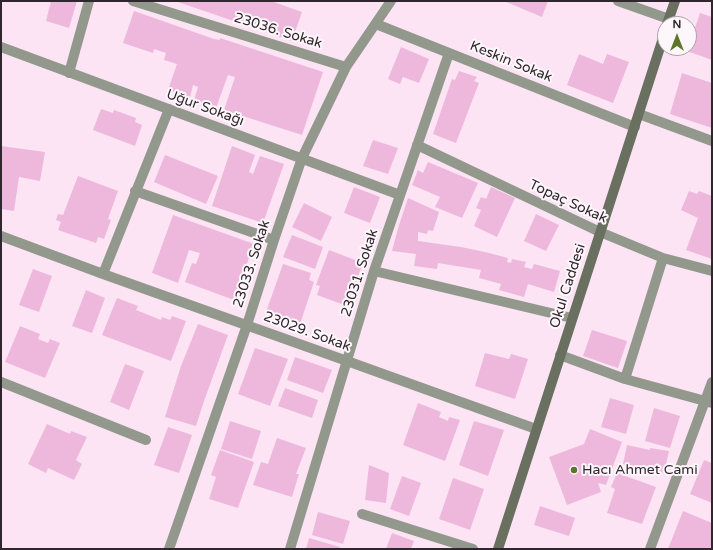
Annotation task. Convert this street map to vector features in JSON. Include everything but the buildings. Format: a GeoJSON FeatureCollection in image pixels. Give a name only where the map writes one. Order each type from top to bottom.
{"type":"FeatureCollection","features":[{"type":"Feature","properties":{"kind":"main road"},"geometry":{"type":"LineString","coordinates":[[670,16],[675,1]]}},
{"type":"Feature","properties":{"kind":"main road","name":"Okul Caddesi"},"geometry":{"type":"LineString","coordinates":[[498,549],[657,56]]}},
{"type":"Feature","properties":{"kind":"street"},"geometry":{"type":"LineString","coordinates":[[69,73],[89,1]]}},
{"type":"Feature","properties":{"kind":"street","name":"23036. Sokak"},"geometry":{"type":"LineString","coordinates":[[133,1],[346,67]]}},
{"type":"Feature","properties":{"kind":"street","name":"23033. Sokak"},"geometry":{"type":"LineString","coordinates":[[169,549],[247,325],[302,158],[346,67],[391,1]]}},
{"type":"Feature","properties":{"kind":"street"},"geometry":{"type":"LineString","coordinates":[[618,1],[657,17]]}},
{"type":"Feature","properties":{"kind":"street","name":"Keskin Sokak"},"geometry":{"type":"LineString","coordinates":[[376,24],[635,127]]}},
{"type":"Feature","properties":{"kind":"street","name":"Uğur Sokağı"},"geometry":{"type":"LineString","coordinates":[[1,48],[400,195]]}},
{"type":"Feature","properties":{"kind":"street","name":"23031. Sokak"},"geometry":{"type":"LineString","coordinates":[[290,549],[374,271],[449,53]]}},
{"type":"Feature","properties":{"kind":"street"},"geometry":{"type":"LineString","coordinates":[[103,274],[169,109]]}},
{"type":"Feature","properties":{"kind":"street"},"geometry":{"type":"LineString","coordinates":[[639,114],[712,141]]}},
{"type":"Feature","properties":{"kind":"street","name":"Topaç Sokak"},"geometry":{"type":"LineString","coordinates":[[417,145],[600,232],[663,258],[712,271]]}},
{"type":"Feature","properties":{"kind":"street"},"geometry":{"type":"LineString","coordinates":[[135,191],[274,240]]}},
{"type":"Feature","properties":{"kind":"street","name":"23029. Sokak"},"geometry":{"type":"LineString","coordinates":[[1,236],[536,429]]}},
{"type":"Feature","properties":{"kind":"street"},"geometry":{"type":"LineString","coordinates":[[625,378],[663,258]]}},
{"type":"Feature","properties":{"kind":"street"},"geometry":{"type":"LineString","coordinates":[[374,271],[572,318]]}},
{"type":"Feature","properties":{"kind":"street"},"geometry":{"type":"LineString","coordinates":[[560,355],[625,378],[708,402]]}},
{"type":"Feature","properties":{"kind":"street"},"geometry":{"type":"LineString","coordinates":[[1,382],[146,440]]}},
{"type":"Feature","properties":{"kind":"street"},"geometry":{"type":"LineString","coordinates":[[650,549],[708,402],[712,382]]}},
{"type":"Feature","properties":{"kind":"street"},"geometry":{"type":"LineString","coordinates":[[362,514],[473,549]]}},
{"type":"Feature","properties":{"kind":"place","name":"Hacı Ahmet Cami"},"geometry":{"type":"Point","coordinates":[574,470]}}]}
